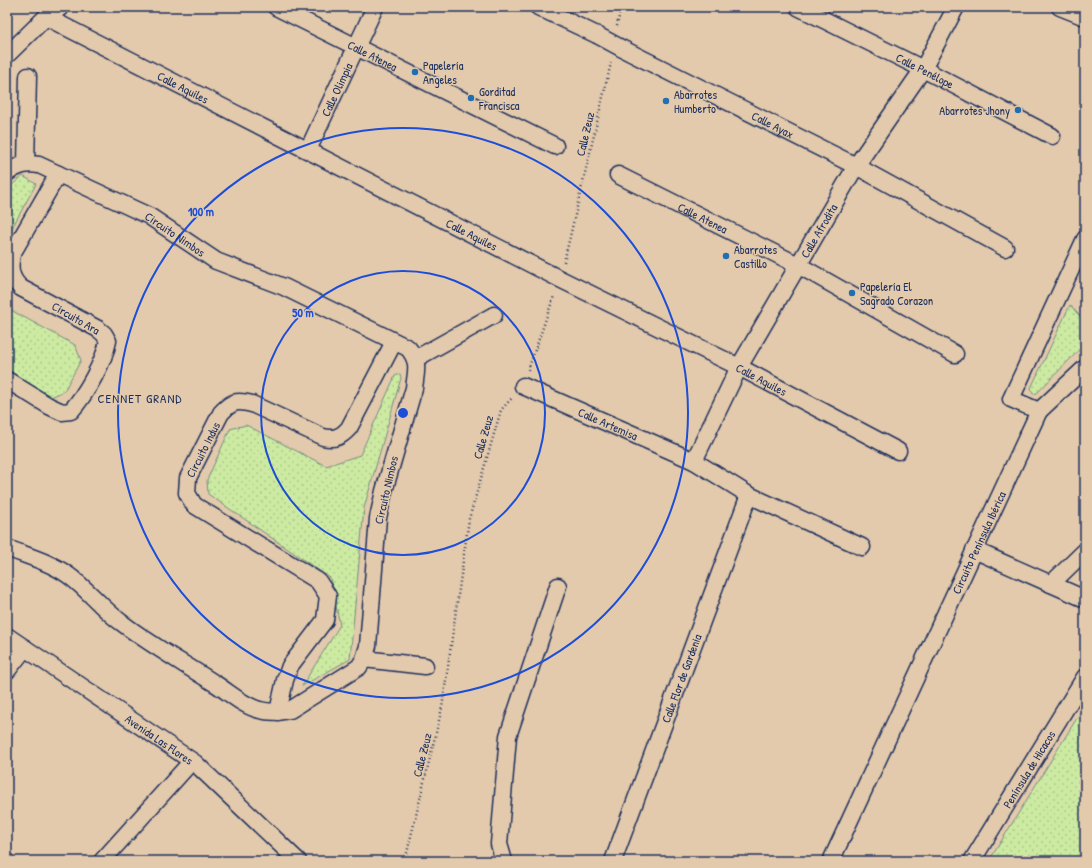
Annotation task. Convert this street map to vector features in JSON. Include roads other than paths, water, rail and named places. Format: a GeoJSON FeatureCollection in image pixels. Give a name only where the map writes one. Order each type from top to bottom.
{"type":"FeatureCollection","features":[{"type":"Feature","properties":{"kind":"street"},"geometry":{"type":"LineString","coordinates":[[7,55],[46,18],[61,7]]}},
{"type":"Feature","properties":{"kind":"street","name":"Calle Atenea"},"geometry":{"type":"LineString","coordinates":[[276,7],[556,146]]}},
{"type":"Feature","properties":{"kind":"street","name":"Calle Olimpia"},"geometry":{"type":"LineString","coordinates":[[308,150],[375,7]]}},
{"type":"Feature","properties":{"kind":"street","name":"Calle Ayax"},"geometry":{"type":"LineString","coordinates":[[538,7],[597,35],[856,166],[1005,248]]}},
{"type":"Feature","properties":{"kind":"street","name":"Calle Penélope"},"geometry":{"type":"LineString","coordinates":[[798,7],[923,69],[1052,136]]}},
{"type":"Feature","properties":{"kind":"street","name":"Calle Afrodita"},"geometry":{"type":"LineString","coordinates":[[694,461],[739,367],[856,166],[923,69],[956,7]]}},
{"type":"Feature","properties":{"kind":"street"},"geometry":{"type":"LineString","coordinates":[[1060,7],[1085,17]]}},
{"type":"Feature","properties":{"kind":"street","name":"Calle Aquiles"},"geometry":{"type":"LineString","coordinates":[[46,18],[560,279],[739,367],[898,451]]}},
{"type":"Feature","properties":{"kind":"street"},"geometry":{"type":"LineString","coordinates":[[7,173],[16,166],[26,164],[28,76]]}},
{"type":"Feature","properties":{"kind":"street","name":"Circuito Nimbos"},"geometry":{"type":"LineString","coordinates":[[26,164],[39,165],[149,216],[216,261],[284,287],[408,348],[415,359],[416,372],[414,388],[384,491],[378,518],[368,646],[364,659]]}},
{"type":"Feature","properties":{"kind":"street","name":"Circuito Ara"},"geometry":{"type":"LineString","coordinates":[[7,380],[49,406],[62,412],[71,411],[82,398],[106,352],[108,341],[104,334],[98,329],[21,288],[11,275],[10,264],[12,254],[58,174]]}},
{"type":"Feature","properties":{"kind":"street","name":"Calle Atenea"},"geometry":{"type":"LineString","coordinates":[[618,175],[798,265],[955,354]]}},
{"type":"Feature","properties":{"kind":"street"},"geometry":{"type":"LineString","coordinates":[[1085,239],[1011,399],[1039,411],[1085,368]]}},
{"type":"Feature","properties":{"kind":"street"},"geometry":{"type":"LineString","coordinates":[[415,359],[494,315]]}},
{"type":"Feature","properties":{"kind":"street","name":"Circuito Indus"},"geometry":{"type":"LineString","coordinates":[[278,712],[285,680],[290,666],[325,620],[328,596],[318,581],[194,505],[186,494],[188,478],[222,413],[228,405],[236,402],[243,401],[252,404],[323,437],[330,439],[337,438],[349,428],[394,342]]}},
{"type":"Feature","properties":{"kind":"street","name":"Calle Artemisa"},"geometry":{"type":"LineString","coordinates":[[523,386],[694,461],[749,495],[862,547]]}},
{"type":"Feature","properties":{"kind":"street","name":"Circuito Península Ibérica"},"geometry":{"type":"LineString","coordinates":[[831,861],[1039,411]]}},
{"type":"Feature","properties":{"kind":"street","name":"Calle Flor de Gardenia"},"geometry":{"type":"LineString","coordinates":[[614,861],[749,495]]}},
{"type":"Feature","properties":{"kind":"street"},"geometry":{"type":"LineString","coordinates":[[7,548],[42,561],[66,574],[86,589],[106,610],[122,623],[221,687],[246,705],[260,710],[278,712],[290,710],[359,667],[364,659],[425,666]]}},
{"type":"Feature","properties":{"kind":"street"},"geometry":{"type":"LineString","coordinates":[[974,550],[1085,599]]}},
{"type":"Feature","properties":{"kind":"street"},"geometry":{"type":"LineString","coordinates":[[1051,584],[1085,551]]}},
{"type":"Feature","properties":{"kind":"street"},"geometry":{"type":"LineString","coordinates":[[504,861],[499,844],[508,736],[558,586]]}},
{"type":"Feature","properties":{"kind":"street","name":"Avenida Las Flores"},"geometry":{"type":"LineString","coordinates":[[7,636],[192,761],[298,861]]}},
{"type":"Feature","properties":{"kind":"street"},"geometry":{"type":"LineString","coordinates":[[7,671],[25,648]]}},
{"type":"Feature","properties":{"kind":"street","name":"Península de Hicacos"},"geometry":{"type":"LineString","coordinates":[[972,861],[1085,677]]}},
{"type":"Feature","properties":{"kind":"street"},"geometry":{"type":"LineString","coordinates":[[102,861],[192,761]]}},
{"type":"Feature","properties":{"kind":"place","name":"Papelería Angeles"},"geometry":{"type":"Point","coordinates":[415,72]}},
{"type":"Feature","properties":{"kind":"place","name":"Gorditad Francisca"},"geometry":{"type":"Point","coordinates":[471,98]}},
{"type":"Feature","properties":{"kind":"place","name":"Abarrotes Humberto"},"geometry":{"type":"Point","coordinates":[666,101]}},
{"type":"Feature","properties":{"kind":"place","name":"Abarrotes Jhony"},"geometry":{"type":"Point","coordinates":[1018,110]}},
{"type":"Feature","properties":{"kind":"place","name":"Abarrotes Castillo"},"geometry":{"type":"Point","coordinates":[726,256]}},
{"type":"Feature","properties":{"kind":"place","name":"Papelería El Sagrado Corazon"},"geometry":{"type":"Point","coordinates":[852,293]}},
{"type":"Feature","properties":{"kind":"district","name":"CENNET GRAND"},"geometry":{"type":"Point","coordinates":[140,398]}}]}
